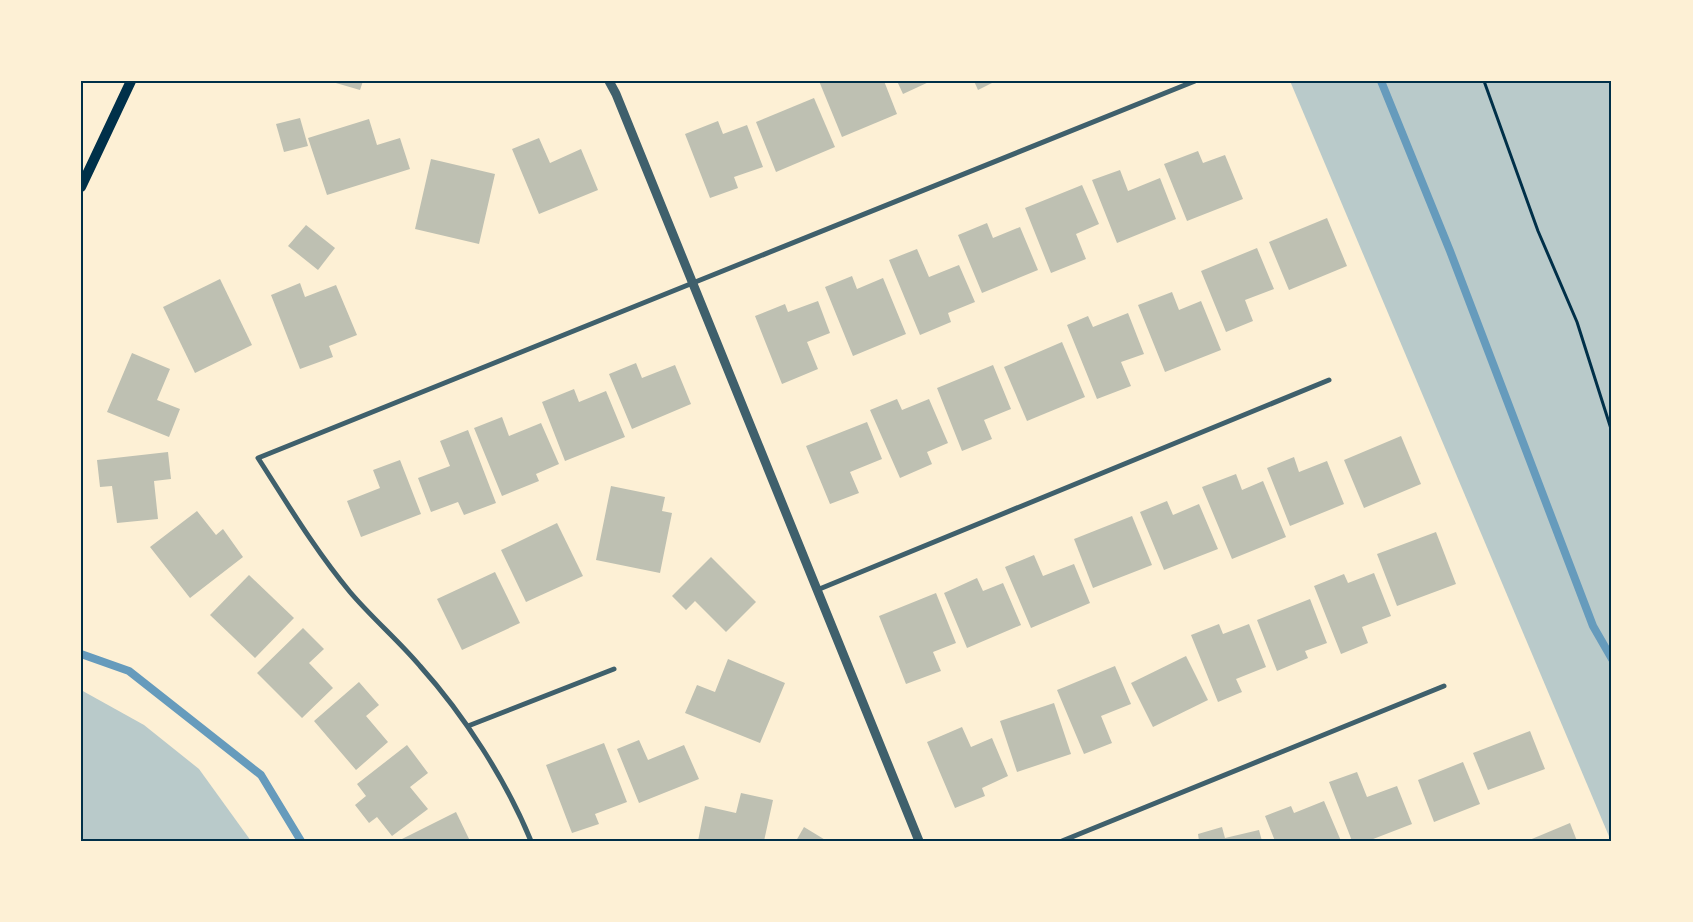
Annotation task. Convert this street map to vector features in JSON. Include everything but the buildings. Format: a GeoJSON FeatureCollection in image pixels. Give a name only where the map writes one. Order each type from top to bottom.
{"type":"FeatureCollection","features":[{"type":"Feature","properties":{"kind":"main road"},"geometry":{"type":"LineString","coordinates":[[81,187],[131,81]]}},
{"type":"Feature","properties":{"kind":"street"},"geometry":{"type":"LineString","coordinates":[[609,81],[694,284],[919,841]]}},
{"type":"Feature","properties":{"kind":"street"},"geometry":{"type":"LineString","coordinates":[[531,841],[519,812],[468,726],[421,667],[351,593],[324,559],[258,458],[1195,81]]}},
{"type":"Feature","properties":{"kind":"street"},"geometry":{"type":"LineString","coordinates":[[817,590],[1329,380]]}},
{"type":"Feature","properties":{"kind":"street"},"geometry":{"type":"LineString","coordinates":[[468,726],[614,669]]}},
{"type":"Feature","properties":{"kind":"street"},"geometry":{"type":"LineString","coordinates":[[1062,841],[1444,686]]}},
{"type":"Feature","properties":{"kind":"path"},"geometry":{"type":"LineString","coordinates":[[1484,81],[1538,231],[1577,322],[1612,432]]}},
{"type":"Feature","properties":{"kind":"shaded area"},"geometry":{"type":"Polygon","coordinates":[[[1290,81],[1612,81],[1612,841],[1611,841],[1290,81]]]}},
{"type":"Feature","properties":{"kind":"shaded area"},"geometry":{"type":"Polygon","coordinates":[[[81,690],[144,725],[199,769],[251,841],[81,841],[81,690]]]}},
{"type":"Feature","properties":{"kind":"waterway"},"geometry":{"type":"LineString","coordinates":[[1381,81],[1450,251],[1593,626],[1612,659]]}},
{"type":"Feature","properties":{"kind":"waterway"},"geometry":{"type":"LineString","coordinates":[[81,654],[129,671],[261,775],[301,841]]}}]}
